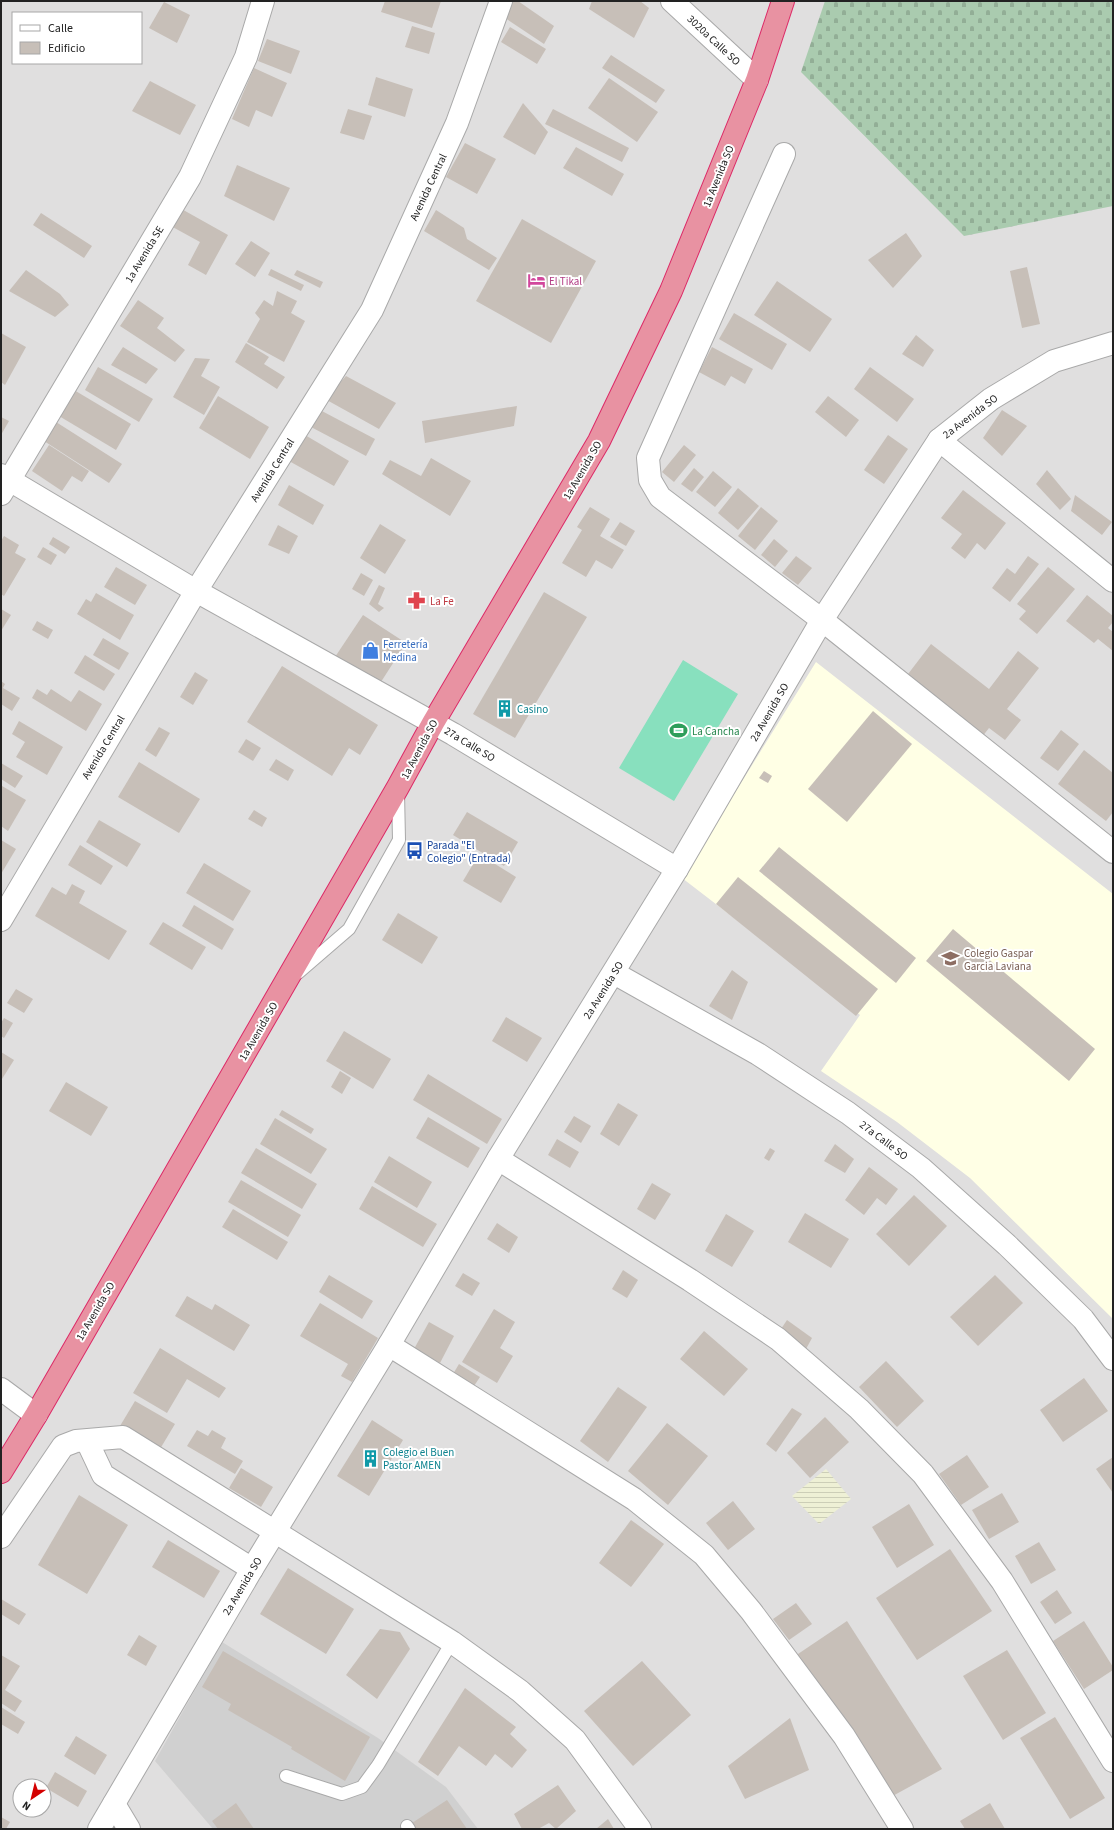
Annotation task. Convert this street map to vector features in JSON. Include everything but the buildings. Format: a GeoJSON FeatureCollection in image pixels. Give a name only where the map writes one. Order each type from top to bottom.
{"type":"FeatureCollection","features":[{"type":"Feature","properties":{"kind":"highway","name":"1a Avenida SO"},"geometry":{"type":"LineString","coordinates":[[1,1472],[36,1415],[285,984],[433,723],[599,441],[671,291],[757,80],[783,1]]}},
{"type":"Feature","properties":{"kind":"street","name":"1a Avenida SE"},"geometry":{"type":"LineString","coordinates":[[4,483],[190,177],[246,57],[263,1]]}},
{"type":"Feature","properties":{"kind":"street","name":"Avenida Central"},"geometry":{"type":"LineString","coordinates":[[1,920],[196,591],[372,310],[457,123],[501,1]]}},
{"type":"Feature","properties":{"kind":"street","name":"3020a Calle SO"},"geometry":{"type":"LineString","coordinates":[[672,1],[757,80]]}},
{"type":"Feature","properties":{"kind":"street"},"geometry":{"type":"LineString","coordinates":[[784,154],[648,458],[650,480],[660,497],[822,620],[1113,852]]}},
{"type":"Feature","properties":{"kind":"street","name":"2a Avenida SO"},"geometry":{"type":"LineString","coordinates":[[99,1829],[274,1532],[389,1345],[498,1159],[677,869],[822,620],[939,440],[991,399],[1054,361],[1113,343]]}},
{"type":"Feature","properties":{"kind":"street"},"geometry":{"type":"LineString","coordinates":[[939,440],[1113,581]]}},
{"type":"Feature","properties":{"kind":"street","name":"27a Calle SO"},"geometry":{"type":"LineString","coordinates":[[4,483],[433,723],[677,869]]}},
{"type":"Feature","properties":{"kind":"street","name":"27a Calle SO"},"geometry":{"type":"LineString","coordinates":[[614,973],[758,1054],[848,1113],[921,1168],[1007,1245],[1083,1319],[1113,1359]]}},
{"type":"Feature","properties":{"kind":"street"},"geometry":{"type":"LineString","coordinates":[[498,1159],[690,1280],[778,1339],[858,1409],[923,1474],[1002,1581],[1113,1761]]}},
{"type":"Feature","properties":{"kind":"street"},"geometry":{"type":"LineString","coordinates":[[389,1345],[634,1500],[704,1555],[751,1611],[844,1736],[902,1829]]}},
{"type":"Feature","properties":{"kind":"street"},"geometry":{"type":"LineString","coordinates":[[1,1389],[36,1415]]}},
{"type":"Feature","properties":{"kind":"street"},"geometry":{"type":"LineString","coordinates":[[1,1538],[63,1446],[76,1441],[123,1437],[452,1642],[520,1691],[575,1740],[640,1829]]}},
{"type":"Feature","properties":{"kind":"street"},"geometry":{"type":"LineString","coordinates":[[87,1441],[103,1475],[252,1569]]}},
{"type":"Feature","properties":{"kind":"street"},"geometry":{"type":"LineString","coordinates":[[114,1804],[129,1829]]}},
{"type":"Feature","properties":{"kind":"lane"},"geometry":{"type":"LineString","coordinates":[[286,1776],[342,1794],[362,1787],[378,1765],[452,1642]]}},
{"type":"Feature","properties":{"kind":"shaded area"},"geometry":{"type":"Polygon","coordinates":[[[1,1],[1113,1],[1113,1829],[1,1829],[1,1]]]}},
{"type":"Feature","properties":{"kind":"shaded area","name":"Colegio Gaspar Garcia Laviana"},"geometry":{"type":"Polygon","coordinates":[[[816,662],[1113,894],[1113,1319],[970,1178],[897,1122],[821,1071],[860,1015],[682,878],[816,662]]]}},
{"type":"Feature","properties":{"kind":"shaded area"},"geometry":{"type":"Polygon","coordinates":[[[826,1469],[851,1499],[819,1524],[792,1496],[826,1469]]]}},
{"type":"Feature","properties":{"kind":"shaded area"},"geometry":{"type":"Polygon","coordinates":[[[222,1642],[378,1738],[446,1787],[478,1829],[213,1829],[155,1761],[222,1642]]]}},
{"type":"Feature","properties":{"kind":"green space"},"geometry":{"type":"Polygon","coordinates":[[[825,1],[1113,1],[1113,206],[964,236],[801,72],[825,1]]]}},
{"type":"Feature","properties":{"kind":"green space","name":"La Cancha"},"geometry":{"type":"Polygon","coordinates":[[[683,660],[738,694],[674,801],[619,768],[683,660]]]}},
{"type":"Feature","properties":{"kind":"place","name":"El Tikal"},"geometry":{"type":"Point","coordinates":[536,281]}},
{"type":"Feature","properties":{"kind":"place","name":"La Fe"},"geometry":{"type":"Point","coordinates":[417,601]}},
{"type":"Feature","properties":{"kind":"place","name":"Ferretería Medina"},"geometry":{"type":"Point","coordinates":[370,650]}},
{"type":"Feature","properties":{"kind":"place","name":"Casino"},"geometry":{"type":"Point","coordinates":[504,709]}},
{"type":"Feature","properties":{"kind":"place","name":"La Cancha"},"geometry":{"type":"Point","coordinates":[679,731]}},
{"type":"Feature","properties":{"kind":"place","name":"Parada \"El Colegio\" (Entrada)"},"geometry":{"type":"Point","coordinates":[414,851]}},
{"type":"Feature","properties":{"kind":"place","name":"Colegio Gaspar Garcia Laviana"},"geometry":{"type":"Point","coordinates":[951,959]}},
{"type":"Feature","properties":{"kind":"place","name":"Colegio el Buen Pastor AMEN"},"geometry":{"type":"Point","coordinates":[370,1458]}}]}
